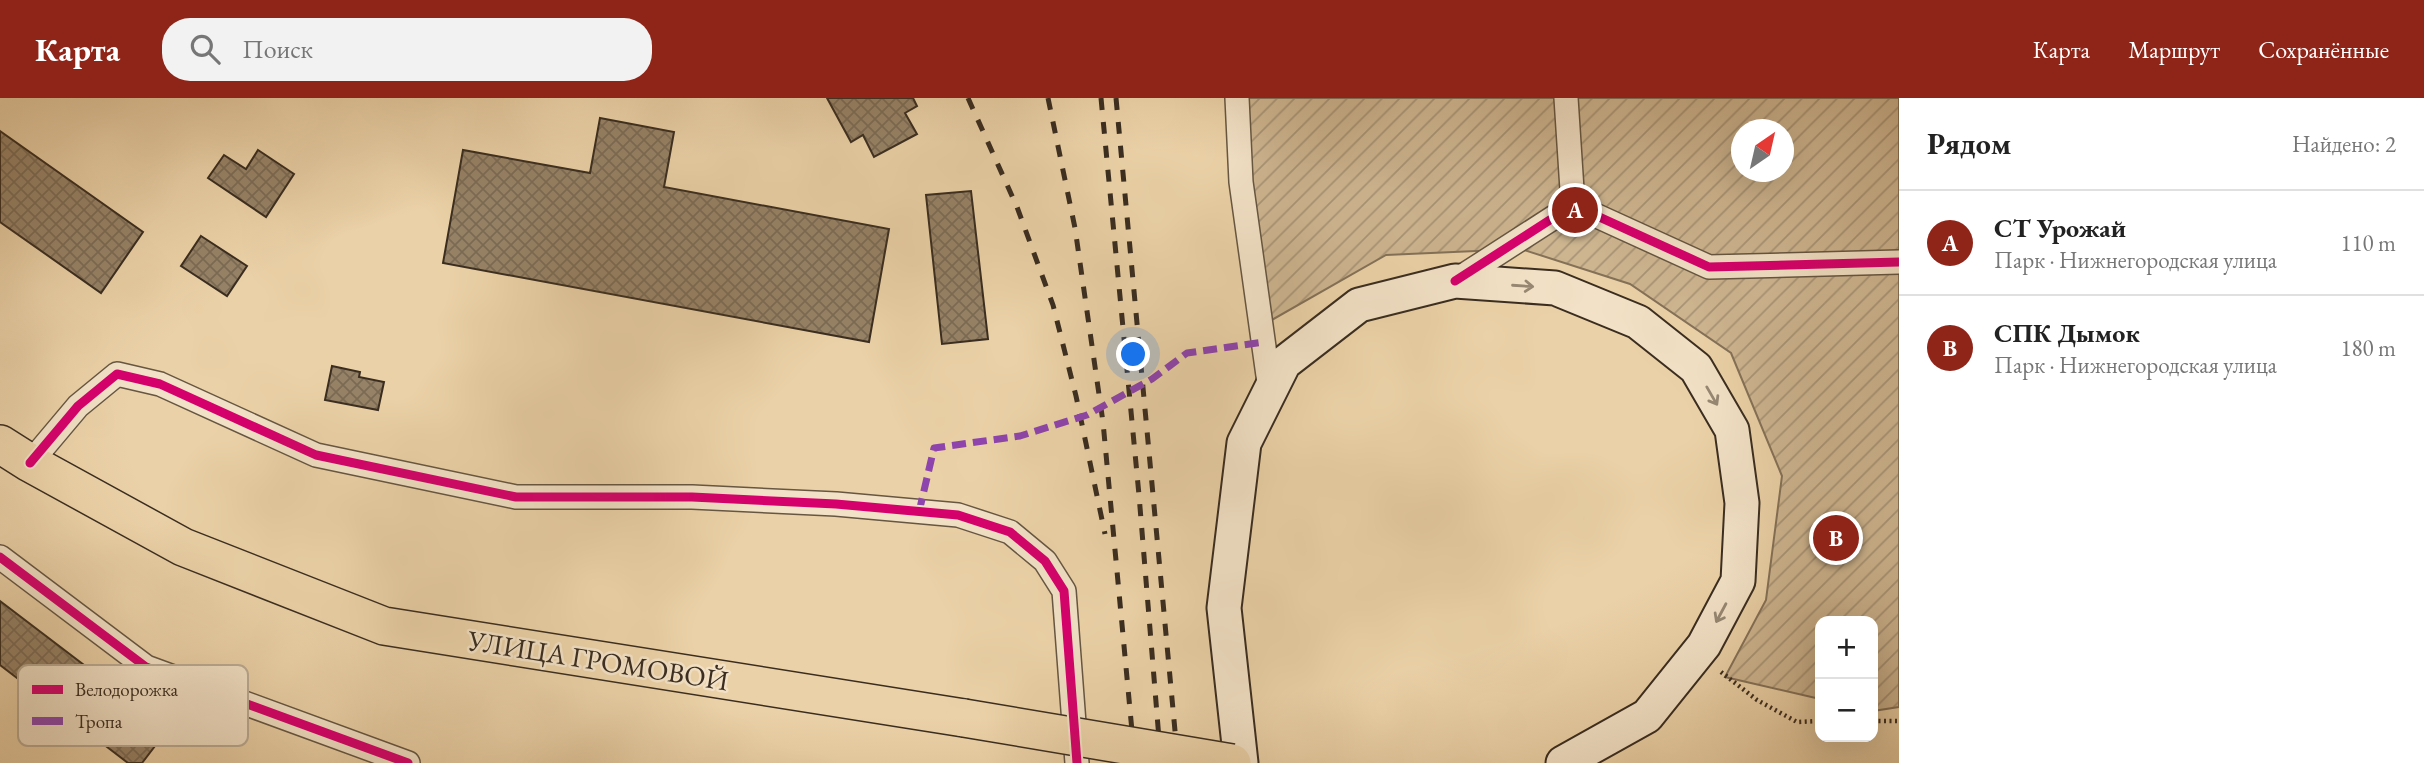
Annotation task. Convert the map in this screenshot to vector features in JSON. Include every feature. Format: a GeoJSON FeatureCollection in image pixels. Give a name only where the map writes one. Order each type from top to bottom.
{"type":"FeatureCollection","features":[{"type":"Feature","properties":{"kind":"main road"},"geometry":{"type":"LineString","coordinates":[[1241,763],[1224,608],[1244,443],[1284,363],[1359,305],[1455,281],[1555,288],[1639,322],[1696,368],[1732,429],[1742,503],[1738,581],[1697,653],[1647,716],[1563,763]]}},
{"type":"Feature","properties":{"kind":"main road","name":"УЛИЦА ГРОМОВОЙ"},"geometry":{"type":"LineString","coordinates":[[15,453],[183,547],[384,626],[1232,763]]}},
{"type":"Feature","properties":{"kind":"street"},"geometry":{"type":"LineString","coordinates":[[1237,98],[1241,182],[1270,390]]}},
{"type":"Feature","properties":{"kind":"street"},"geometry":{"type":"LineString","coordinates":[[1566,98],[1573,205]]}},
{"type":"Feature","properties":{"kind":"street"},"geometry":{"type":"LineString","coordinates":[[1573,205],[1709,267],[1899,262]]}},
{"type":"Feature","properties":{"kind":"street"},"geometry":{"type":"LineString","coordinates":[[1455,281],[1573,205]]}},
{"type":"Feature","properties":{"kind":"street"},"geometry":{"type":"LineString","coordinates":[[15,453],[117,374],[160,384],[316,455],[516,497],[692,497],[836,504],[958,515],[1010,532],[1045,561],[1064,591],[1077,763]]}},
{"type":"Feature","properties":{"kind":"street"},"geometry":{"type":"LineString","coordinates":[[0,557],[143,665]]}},
{"type":"Feature","properties":{"kind":"street"},"geometry":{"type":"LineString","coordinates":[[248,704],[408,763]]}},
{"type":"Feature","properties":{"kind":"path"},"geometry":{"type":"LineString","coordinates":[[1697,653],[1757,700],[1797,722],[1815,721]]}},
{"type":"Feature","properties":{"kind":"path"},"geometry":{"type":"LineString","coordinates":[[1878,721],[1899,720]]}},
{"type":"Feature","properties":{"kind":"shaded area"},"geometry":{"type":"Polygon","coordinates":[[[1238,98],[1899,98],[1899,707],[1878,710],[1878,616],[1815,616],[1815,698],[1725,677],[1766,600],[1782,476],[1731,353],[1630,284],[1521,249],[1386,255],[1263,325],[1238,98]]]}},
{"type":"Feature","properties":{"kind":"building"},"geometry":{"type":"Polygon","coordinates":[[[827,98],[913,98],[917,106],[905,113],[917,134],[874,157],[863,135],[851,142],[827,98]]]}},
{"type":"Feature","properties":{"kind":"building"},"geometry":{"type":"Polygon","coordinates":[[[600,118],[674,132],[664,187],[889,229],[869,342],[443,263],[463,150],[590,173],[600,118]]]}},
{"type":"Feature","properties":{"kind":"building"},"geometry":{"type":"Polygon","coordinates":[[[0,131],[143,232],[101,293],[0,222],[0,131]]]}},
{"type":"Feature","properties":{"kind":"building"},"geometry":{"type":"Polygon","coordinates":[[[258,150],[294,174],[266,217],[208,178],[224,155],[246,169],[258,150]]]}},
{"type":"Feature","properties":{"kind":"building"},"geometry":{"type":"Polygon","coordinates":[[[971,191],[988,339],[942,344],[926,195],[971,191]]]}},
{"type":"Feature","properties":{"kind":"building"},"geometry":{"type":"Polygon","coordinates":[[[201,236],[247,266],[227,296],[181,266],[201,236]]]}},
{"type":"Feature","properties":{"kind":"building"},"geometry":{"type":"Polygon","coordinates":[[[332,366],[360,372],[359,377],[384,382],[378,410],[325,400],[332,366]]]}},
{"type":"Feature","properties":{"kind":"building"},"geometry":{"type":"Polygon","coordinates":[[[0,601],[84,665],[18,665],[18,679],[0,665],[0,601]]]}},
{"type":"Feature","properties":{"kind":"building"},"geometry":{"type":"Polygon","coordinates":[[[106,746],[155,746],[142,763],[128,763],[106,746]]]}},
{"type":"Feature","properties":{"kind":"railway"},"geometry":{"type":"LineString","coordinates":[[968,98],[1017,207],[1053,305],[1076,396],[1105,534]]}},
{"type":"Feature","properties":{"kind":"railway"},"geometry":{"type":"LineString","coordinates":[[1048,98],[1075,228],[1103,422],[1135,763]]}},
{"type":"Feature","properties":{"kind":"railway"},"geometry":{"type":"LineString","coordinates":[[1101,98],[1139,495],[1161,763]]}},
{"type":"Feature","properties":{"kind":"railway"},"geometry":{"type":"LineString","coordinates":[[1116,98],[1178,763]]}},
{"type":"Feature","properties":{"kind":"marked path"},"geometry":{"type":"LineString","coordinates":[[919,512],[934,448],[1020,436],[1087,415],[1152,379],[1187,353],[1264,342]]}},
{"type":"Feature","properties":{"kind":"cycle path"},"geometry":{"type":"LineString","coordinates":[[1455,281],[1573,205],[1709,267],[1899,262]]}},
{"type":"Feature","properties":{"kind":"cycle path"},"geometry":{"type":"LineString","coordinates":[[30,463],[78,406],[117,374],[160,384],[316,455],[516,497],[692,497],[836,504],[958,515],[1010,532],[1045,561],[1064,591],[1077,763]]}},
{"type":"Feature","properties":{"kind":"cycle path"},"geometry":{"type":"LineString","coordinates":[[0,557],[143,665]]}},
{"type":"Feature","properties":{"kind":"cycle path"},"geometry":{"type":"LineString","coordinates":[[248,704],[408,763]]}},
{"type":"Feature","properties":{"kind":"place","name":"СТ Урожай"},"geometry":{"type":"Point","coordinates":[1575,210]}},
{"type":"Feature","properties":{"kind":"place","name":"СПК Дымок"},"geometry":{"type":"Point","coordinates":[1836,538]}}]}
